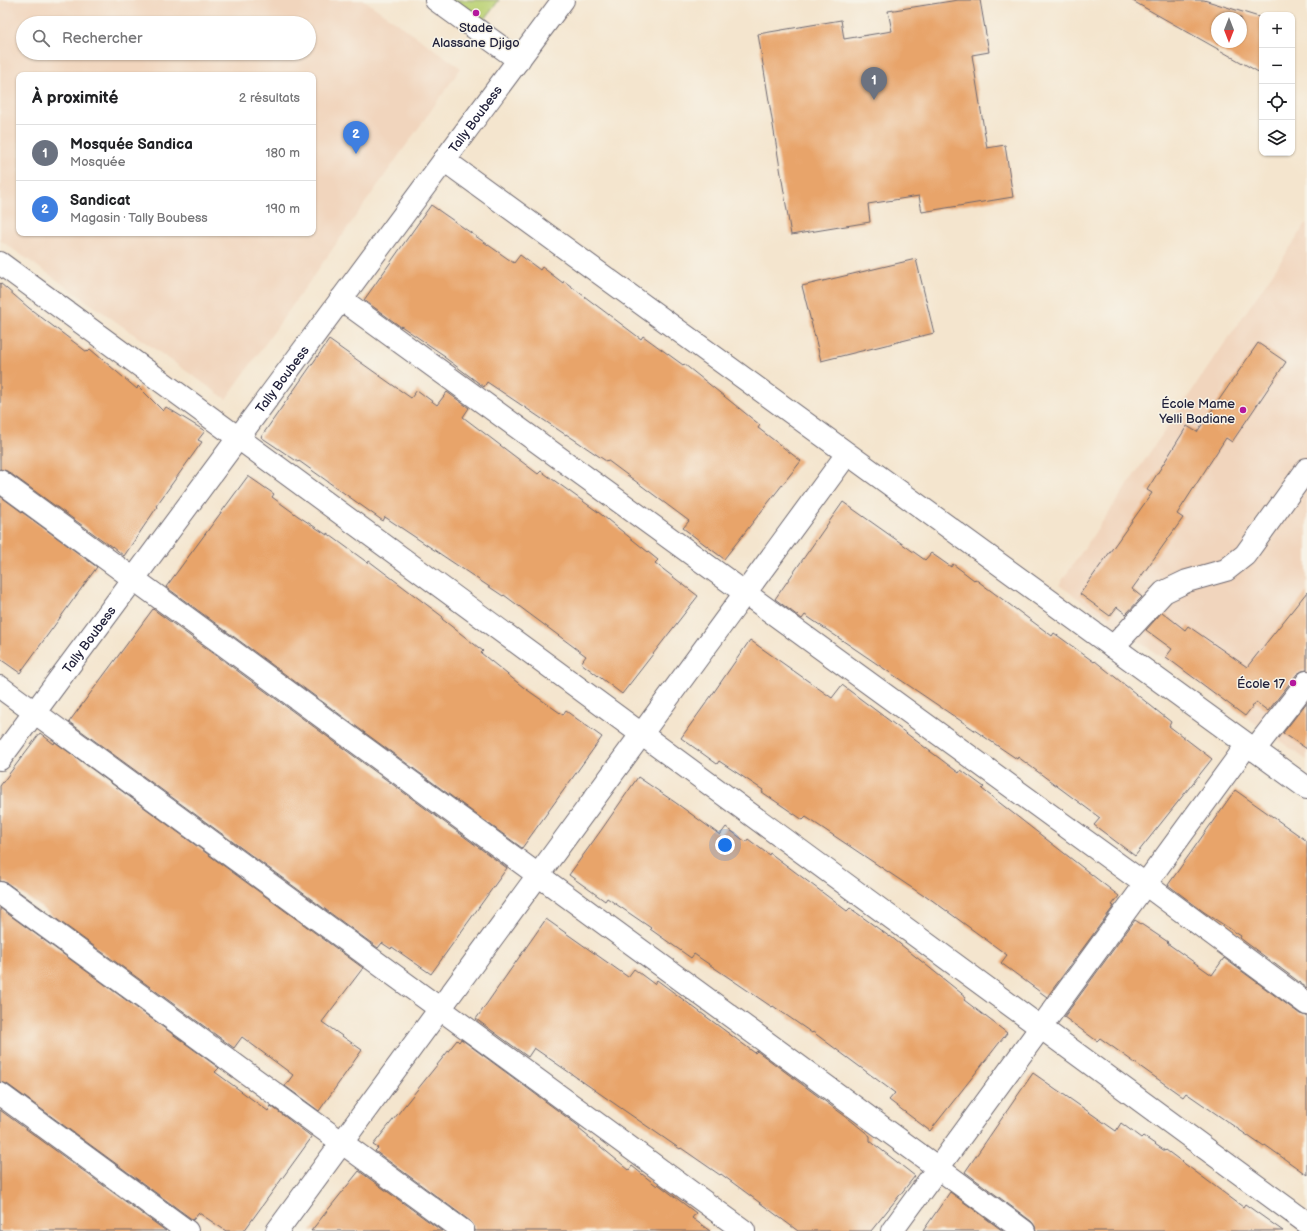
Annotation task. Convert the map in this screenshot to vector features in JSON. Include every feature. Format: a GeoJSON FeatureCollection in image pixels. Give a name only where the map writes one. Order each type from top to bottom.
{"type":"FeatureCollection","features":[{"type":"Feature","properties":{"kind":"street"},"geometry":{"type":"LineString","coordinates":[[436,0],[518,60]]}},
{"type":"Feature","properties":{"kind":"street","name":"Tally Boubess"},"geometry":{"type":"LineString","coordinates":[[0,758],[563,0]]}},
{"type":"Feature","properties":{"kind":"street"},"geometry":{"type":"LineString","coordinates":[[444,160],[1307,788]]}},
{"type":"Feature","properties":{"kind":"street"},"geometry":{"type":"LineString","coordinates":[[0,263],[1041,1026],[1307,1223]]}},
{"type":"Feature","properties":{"kind":"street"},"geometry":{"type":"LineString","coordinates":[[341,299],[1145,884],[1307,1004]]}},
{"type":"Feature","properties":{"kind":"street"},"geometry":{"type":"LineString","coordinates":[[277,1231],[847,454]]}},
{"type":"Feature","properties":{"kind":"street"},"geometry":{"type":"LineString","coordinates":[[1112,647],[1164,592],[1187,581],[1226,570],[1245,555],[1307,469]]}},
{"type":"Feature","properties":{"kind":"street"},"geometry":{"type":"LineString","coordinates":[[0,481],[1024,1231]]}},
{"type":"Feature","properties":{"kind":"street"},"geometry":{"type":"LineString","coordinates":[[892,1231],[1145,884],[1251,747],[1307,682]]}},
{"type":"Feature","properties":{"kind":"street"},"geometry":{"type":"LineString","coordinates":[[0,687],[744,1231]]}},
{"type":"Feature","properties":{"kind":"street"},"geometry":{"type":"LineString","coordinates":[[0,893],[463,1231]]}},
{"type":"Feature","properties":{"kind":"street"},"geometry":{"type":"LineString","coordinates":[[0,1094],[187,1231]]}},
{"type":"Feature","properties":{"kind":"shaded area"},"geometry":{"type":"Polygon","coordinates":[[[0,0],[364,0],[461,68],[226,399],[0,240],[0,0]]]}},
{"type":"Feature","properties":{"kind":"shaded area","name":"École Mame Yelli Badiane"},"geometry":{"type":"Polygon","coordinates":[[[1307,223],[1307,760],[1059,585],[1307,223]]]}},
{"type":"Feature","properties":{"kind":"green space","name":"Stade Alassane Djigo"},"geometry":{"type":"Polygon","coordinates":[[[444,0],[499,0],[480,26],[444,0]]]}},
{"type":"Feature","properties":{"kind":"building"},"geometry":{"type":"Polygon","coordinates":[[[958,0],[980,0],[989,52],[972,55],[987,148],[1005,145],[1013,197],[922,212],[919,196],[868,204],[870,222],[791,235],[758,34],[841,20],[844,39],[892,31],[888,11],[958,0]]]}},
{"type":"Feature","properties":{"kind":"building"},"geometry":{"type":"Polygon","coordinates":[[[1131,0],[1204,0],[1243,12],[1211,12],[1211,45],[1131,0]]]}},
{"type":"Feature","properties":{"kind":"building"},"geometry":{"type":"Polygon","coordinates":[[[1247,13],[1259,17],[1259,72],[1216,48],[1247,48],[1247,13]]]}},
{"type":"Feature","properties":{"kind":"building"},"geometry":{"type":"Polygon","coordinates":[[[431,205],[514,263],[520,255],[540,270],[542,267],[563,283],[564,281],[641,339],[643,336],[683,365],[684,364],[760,425],[758,428],[801,461],[724,559],[683,528],[689,521],[607,460],[606,461],[566,435],[487,382],[484,387],[444,357],[445,356],[364,300],[431,205]]]}},
{"type":"Feature","properties":{"kind":"building"},"geometry":{"type":"Polygon","coordinates":[[[916,259],[934,333],[821,361],[802,286],[916,259]]]}},
{"type":"Feature","properties":{"kind":"building"},"geometry":{"type":"Polygon","coordinates":[[[0,283],[29,308],[87,352],[90,349],[137,389],[138,386],[163,411],[166,407],[205,431],[198,440],[202,442],[156,506],[157,507],[124,556],[7,471],[0,469],[0,283]]]}},
{"type":"Feature","properties":{"kind":"building"},"geometry":{"type":"Polygon","coordinates":[[[329,340],[411,398],[417,390],[437,405],[447,392],[469,408],[463,417],[538,474],[541,471],[598,512],[658,560],[655,563],[698,596],[622,694],[581,663],[586,656],[504,595],[503,596],[385,517],[383,521],[299,461],[298,462],[261,437],[329,340]]]}},
{"type":"Feature","properties":{"kind":"building"},"geometry":{"type":"Polygon","coordinates":[[[1258,343],[1286,362],[1232,442],[1226,438],[1177,514],[1183,518],[1132,589],[1142,597],[1126,614],[1117,607],[1110,616],[1080,594],[1152,493],[1147,490],[1187,426],[1197,432],[1258,343]]]}},
{"type":"Feature","properties":{"kind":"building"},"geometry":{"type":"Polygon","coordinates":[[[248,476],[274,494],[272,497],[298,516],[327,535],[327,533],[368,563],[369,561],[443,617],[442,619],[483,651],[481,653],[523,687],[563,715],[566,711],[602,737],[522,848],[166,587],[248,476]]]}},
{"type":"Feature","properties":{"kind":"building"},"geometry":{"type":"Polygon","coordinates":[[[0,496],[97,567],[20,673],[0,659],[0,496]]]}},
{"type":"Feature","properties":{"kind":"building"},"geometry":{"type":"Polygon","coordinates":[[[843,502],[925,560],[931,553],[951,567],[953,564],[1052,636],[1054,633],[1094,662],[1095,661],[1171,722],[1169,726],[1212,759],[1135,856],[1094,825],[1100,818],[1018,757],[1017,759],[805,615],[802,619],[775,599],[843,502]]]}},
{"type":"Feature","properties":{"kind":"building"},"geometry":{"type":"Polygon","coordinates":[[[1307,592],[1307,670],[1297,674],[1268,711],[1256,702],[1245,716],[1166,657],[1172,649],[1146,630],[1162,612],[1185,630],[1188,626],[1247,667],[1307,592]]]}},
{"type":"Feature","properties":{"kind":"building"},"geometry":{"type":"Polygon","coordinates":[[[153,609],[507,868],[431,974],[392,947],[391,949],[382,943],[378,948],[69,722],[153,609]]]}},
{"type":"Feature","properties":{"kind":"building"},"geometry":{"type":"Polygon","coordinates":[[[750,640],[832,698],[842,685],[959,773],[961,770],[984,787],[982,789],[1119,896],[1112,905],[1114,906],[1047,997],[1001,963],[1007,955],[925,895],[924,896],[806,817],[803,820],[762,792],[763,790],[719,761],[717,764],[681,738],[750,640]]]}},
{"type":"Feature","properties":{"kind":"building"},"geometry":{"type":"Polygon","coordinates":[[[1307,702],[1307,749],[1283,733],[1307,702]]]}},
{"type":"Feature","properties":{"kind":"building"},"geometry":{"type":"Polygon","coordinates":[[[40,733],[54,744],[55,742],[363,968],[322,1022],[362,1050],[319,1111],[285,1086],[293,1075],[242,1037],[234,1048],[7,883],[0,881],[0,786],[40,733]]]}},
{"type":"Feature","properties":{"kind":"building"},"geometry":{"type":"Polygon","coordinates":[[[638,777],[720,835],[726,827],[746,842],[748,839],[769,855],[770,853],[847,911],[850,908],[890,936],[966,997],[964,1000],[1007,1033],[930,1131],[889,1100],[895,1093],[813,1032],[812,1033],[773,1006],[772,1007],[694,954],[691,958],[607,898],[605,901],[569,875],[638,777]]]}},
{"type":"Feature","properties":{"kind":"building"},"geometry":{"type":"Polygon","coordinates":[[[1235,790],[1307,841],[1307,988],[1240,938],[1241,936],[1204,912],[1168,885],[1235,790]]]}},
{"type":"Feature","properties":{"kind":"building"},"geometry":{"type":"Polygon","coordinates":[[[0,908],[219,1068],[215,1072],[268,1111],[271,1106],[312,1137],[244,1231],[226,1231],[199,1213],[193,1220],[7,1084],[0,1082],[0,908]]]}},
{"type":"Feature","properties":{"kind":"building"},"geometry":{"type":"Polygon","coordinates":[[[546,919],[628,977],[634,969],[654,984],[657,980],[755,1053],[757,1051],[849,1119],[870,1136],[870,1141],[915,1176],[871,1231],[798,1231],[721,1174],[720,1175],[681,1148],[680,1149],[534,1048],[528,1057],[476,1019],[546,919]]]}},
{"type":"Feature","properties":{"kind":"building"},"geometry":{"type":"Polygon","coordinates":[[[1135,920],[1168,942],[1167,943],[1212,975],[1224,958],[1300,1014],[1307,1016],[1307,1175],[1265,1145],[1264,1147],[1186,1093],[1183,1097],[1100,1038],[1097,1041],[1064,1017],[1135,920]]]}},
{"type":"Feature","properties":{"kind":"building"},"geometry":{"type":"Polygon","coordinates":[[[461,1039],[580,1127],[579,1129],[629,1170],[632,1166],[657,1186],[658,1184],[696,1213],[692,1218],[710,1231],[475,1231],[474,1226],[470,1221],[375,1151],[378,1148],[373,1145],[457,1040],[459,1042],[461,1039]]]}},
{"type":"Feature","properties":{"kind":"building"},"geometry":{"type":"Polygon","coordinates":[[[1033,1073],[1116,1131],[1121,1123],[1141,1138],[1143,1136],[1165,1151],[1166,1150],[1243,1207],[1245,1204],[1283,1231],[1036,1231],[1035,1226],[1031,1221],[965,1172],[1033,1073]]]}},
{"type":"Feature","properties":{"kind":"building"},"geometry":{"type":"Polygon","coordinates":[[[0,1110],[166,1231],[0,1231],[0,1110]]]}},
{"type":"Feature","properties":{"kind":"building"},"geometry":{"type":"Polygon","coordinates":[[[359,1171],[442,1231],[311,1231],[359,1171]]]}},
{"type":"Feature","properties":{"kind":"building"},"geometry":{"type":"Polygon","coordinates":[[[950,1192],[1003,1231],[923,1231],[950,1192]]]}},
{"type":"Feature","properties":{"kind":"place","name":"Stade Alassane Djigo"},"geometry":{"type":"Point","coordinates":[476,13]}},
{"type":"Feature","properties":{"kind":"place","name":"Mosquée Sandica"},"geometry":{"type":"Point","coordinates":[874,100]}},
{"type":"Feature","properties":{"kind":"place","name":"Sandicat"},"geometry":{"type":"Point","coordinates":[356,154]}},
{"type":"Feature","properties":{"kind":"place","name":"École Mame Yelli Badiane"},"geometry":{"type":"Point","coordinates":[1243,410]}},
{"type":"Feature","properties":{"kind":"place","name":"École 17"},"geometry":{"type":"Point","coordinates":[1293,683]}}]}
